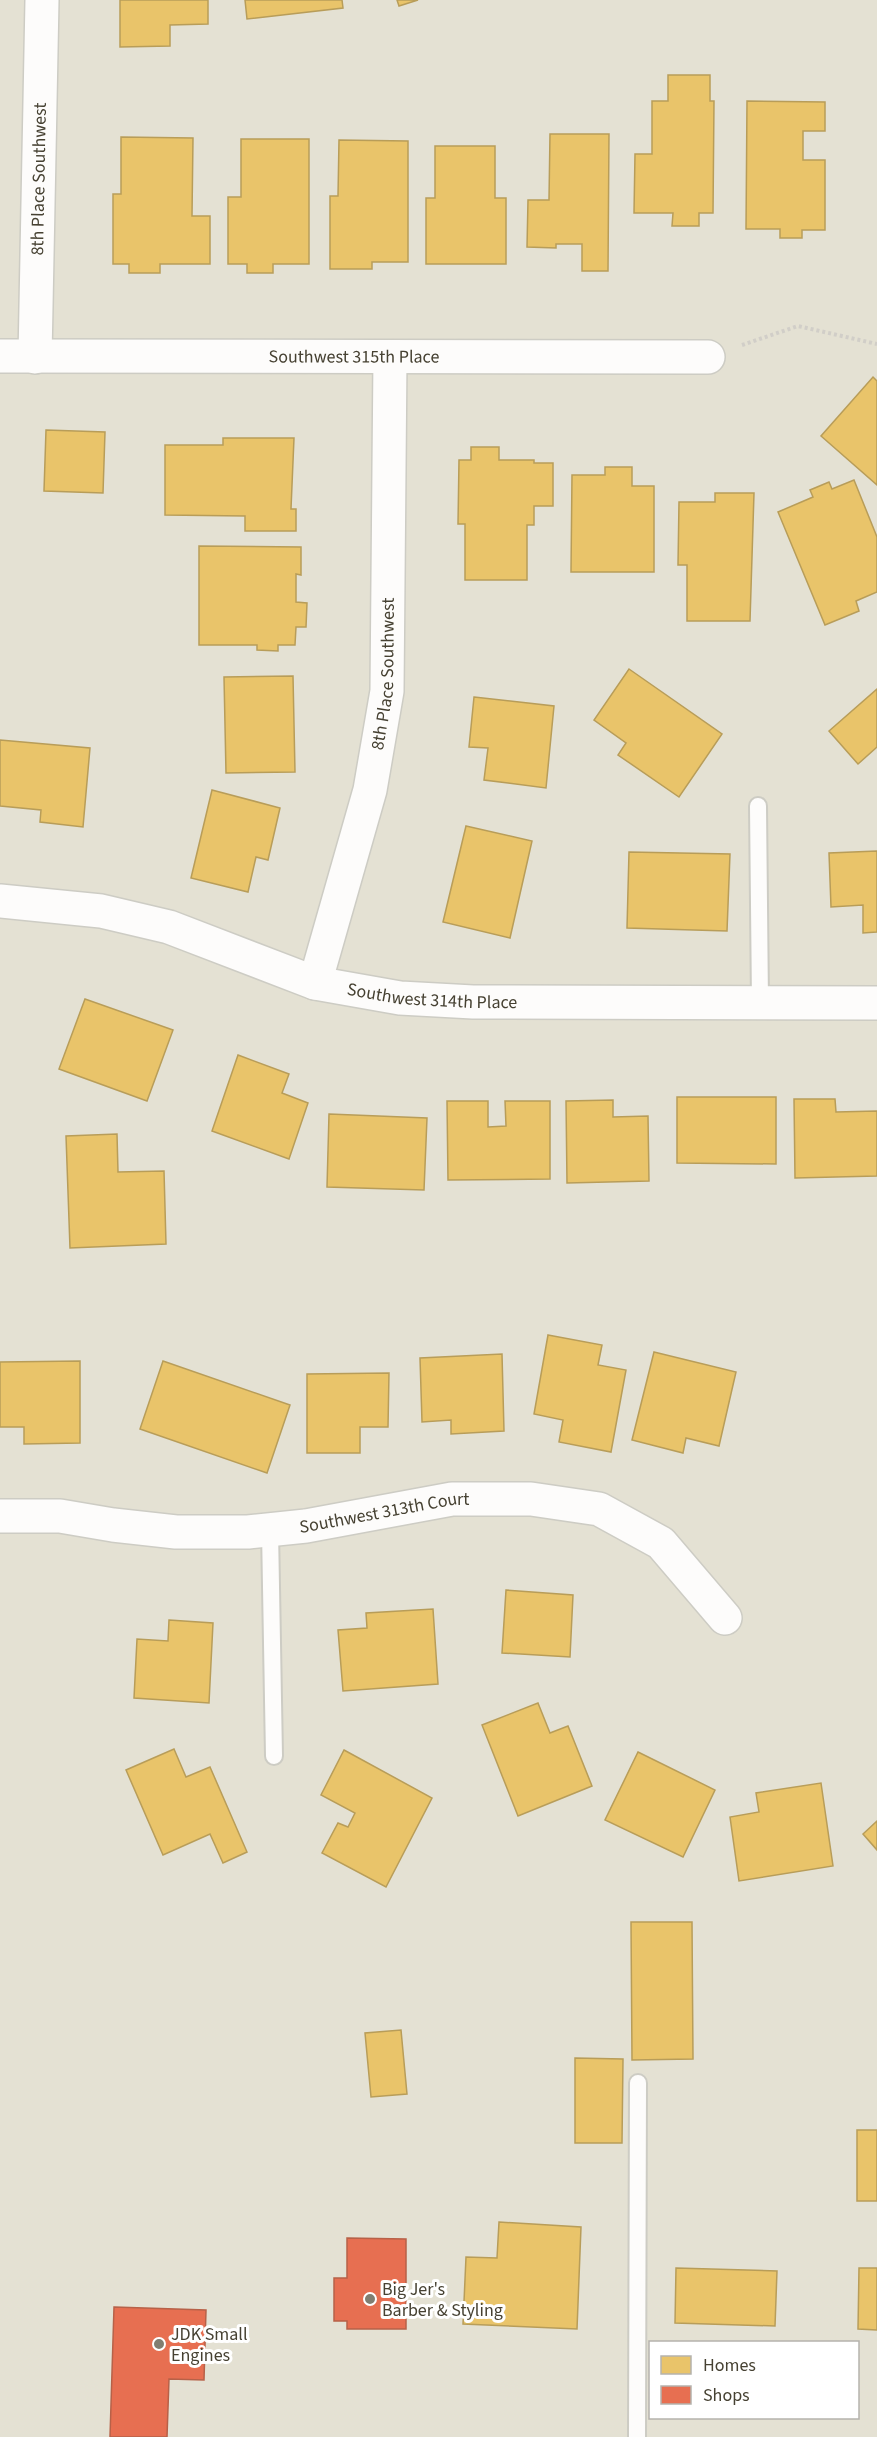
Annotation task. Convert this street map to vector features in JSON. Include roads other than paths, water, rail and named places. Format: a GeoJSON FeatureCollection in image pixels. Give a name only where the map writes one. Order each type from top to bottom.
{"type":"FeatureCollection","features":[{"type":"Feature","properties":{"kind":"street","name":"8th Place Southwest"},"geometry":{"type":"LineString","coordinates":[[35,357],[42,0]]}},
{"type":"Feature","properties":{"kind":"street","name":"Southwest 315th Place"},"geometry":{"type":"LineString","coordinates":[[0,356],[708,357]]}},
{"type":"Feature","properties":{"kind":"street","name":"8th Place Southwest"},"geometry":{"type":"LineString","coordinates":[[315,983],[370,790],[387,691],[390,357]]}},
{"type":"Feature","properties":{"kind":"street","name":"Southwest 314th Place"},"geometry":{"type":"LineString","coordinates":[[0,901],[101,911],[169,927],[315,983],[400,998],[463,1001],[877,1003]]}},
{"type":"Feature","properties":{"kind":"street","name":"Southwest 313th Court"},"geometry":{"type":"LineString","coordinates":[[0,1516],[60,1516],[112,1525],[176,1532],[248,1532],[306,1526],[452,1499],[531,1499],[599,1509],[662,1544],[725,1618]]}},
{"type":"Feature","properties":{"kind":"lane"},"geometry":{"type":"LineString","coordinates":[[758,806],[760,1003]]}},
{"type":"Feature","properties":{"kind":"lane"},"geometry":{"type":"LineString","coordinates":[[270,1530],[274,1756]]}},
{"type":"Feature","properties":{"kind":"lane"},"geometry":{"type":"LineString","coordinates":[[637,2437],[638,2083]]}},
{"type":"Feature","properties":{"kind":"place","name":"Big Jer's Barber & Styling"},"geometry":{"type":"Point","coordinates":[370,2299]}},
{"type":"Feature","properties":{"kind":"place","name":"JDK Small Engines"},"geometry":{"type":"Point","coordinates":[159,2344]}}]}
